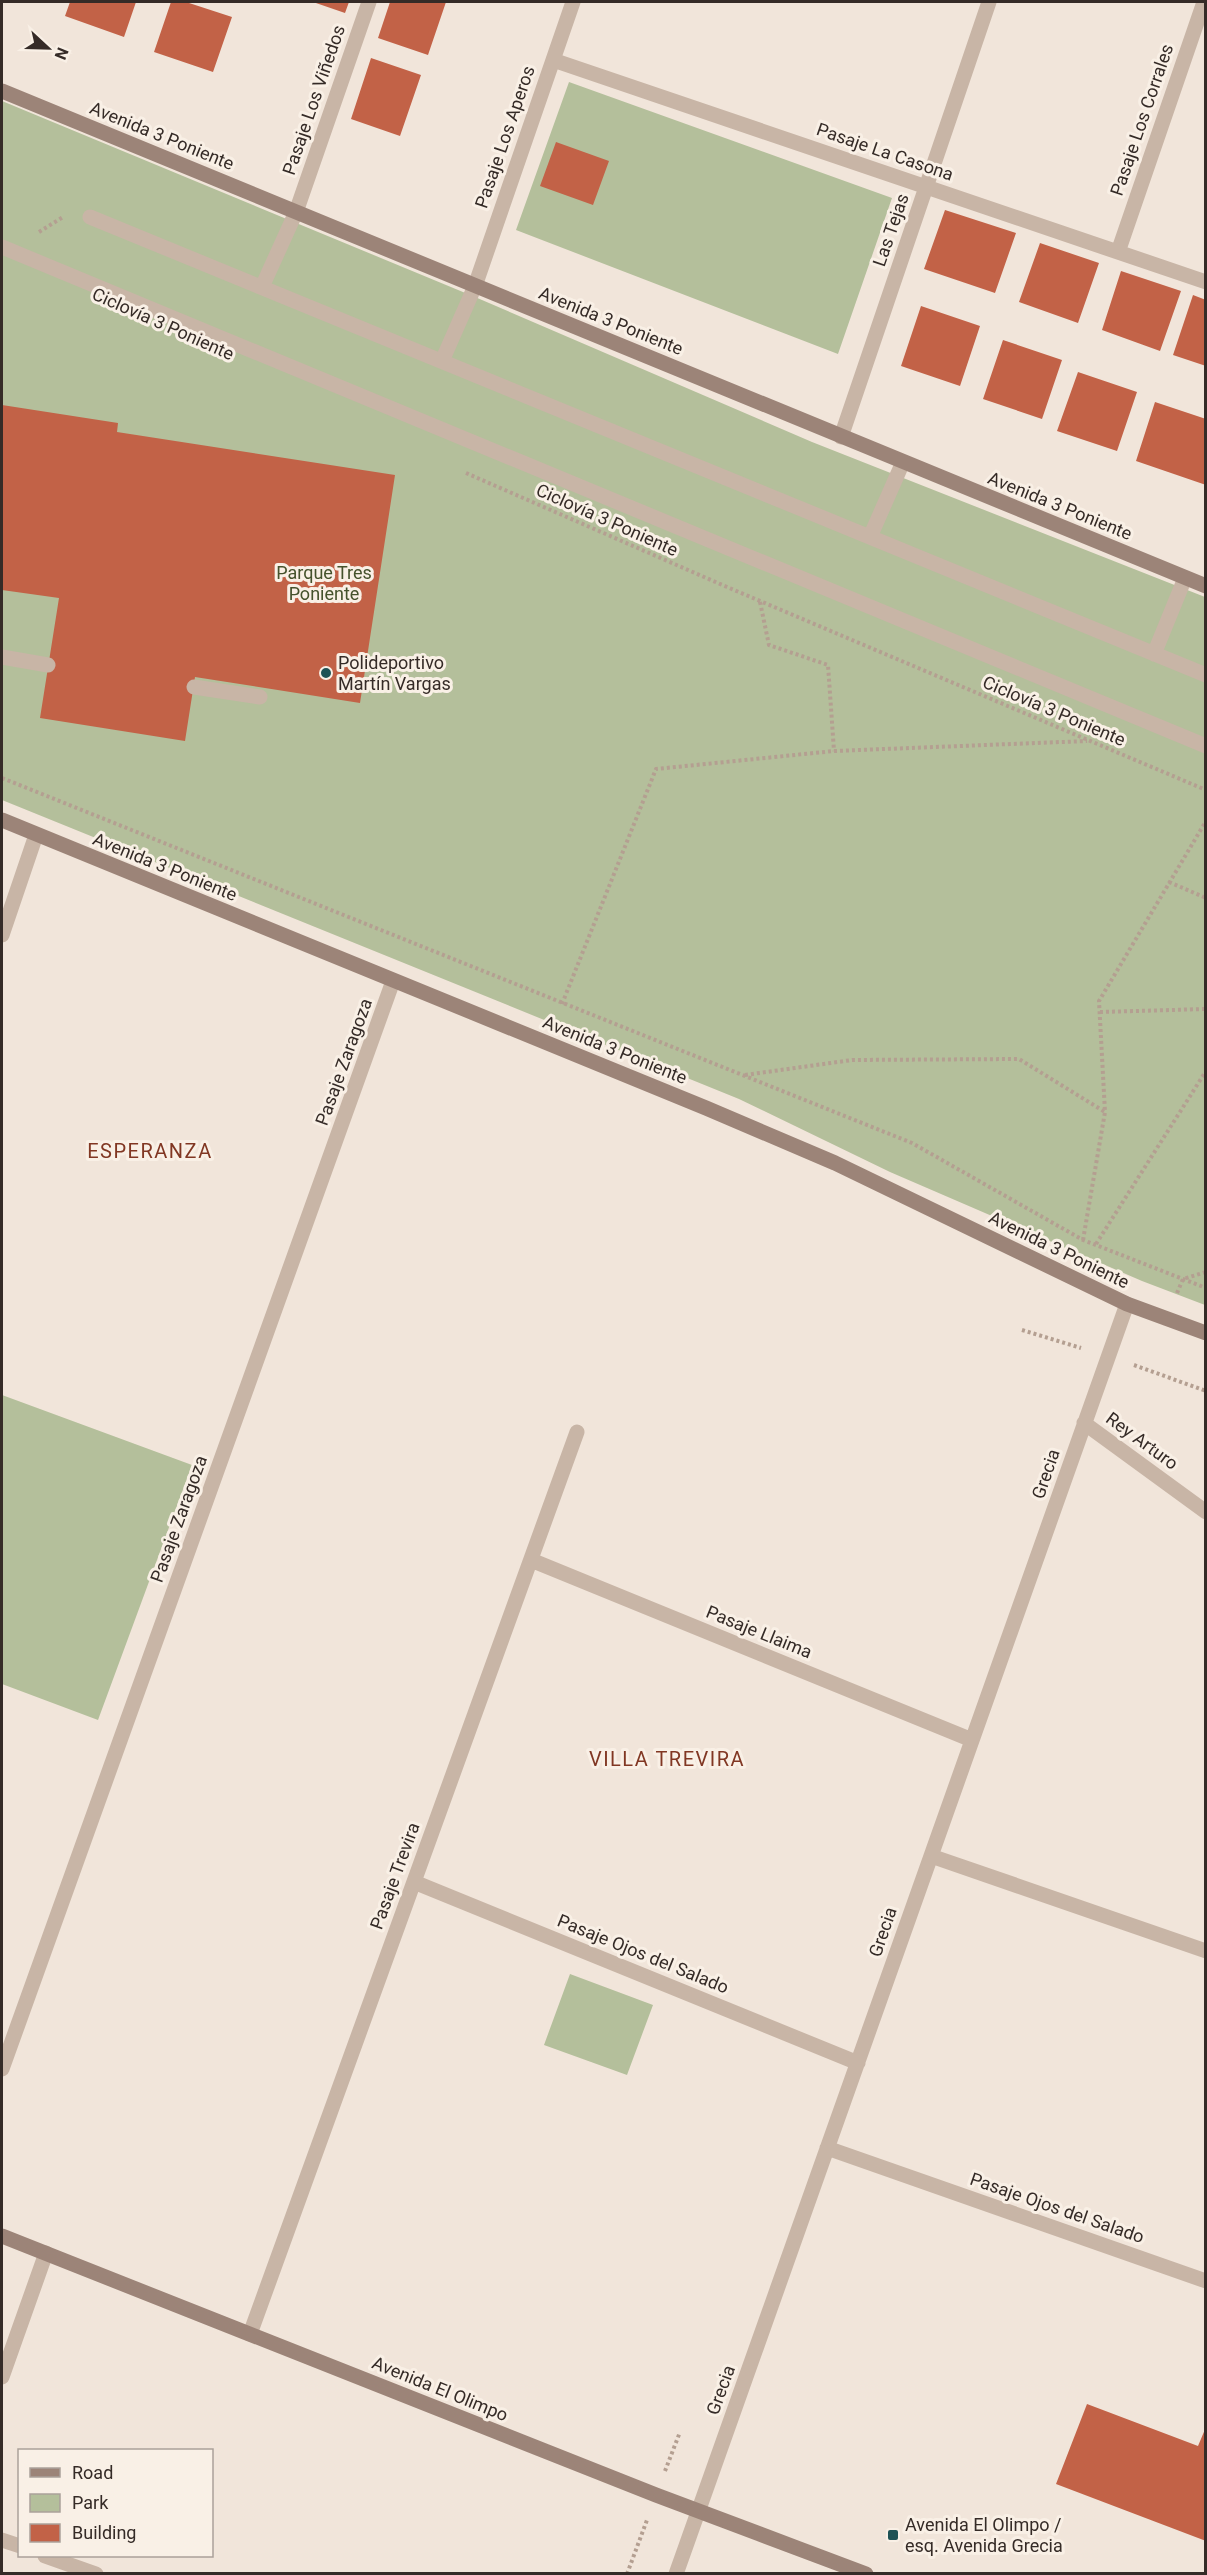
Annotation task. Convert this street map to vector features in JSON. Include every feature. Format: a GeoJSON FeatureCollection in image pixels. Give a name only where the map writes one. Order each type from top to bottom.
{"type":"FeatureCollection","features":[{"type":"Feature","properties":{"kind":"main road","name":"Avenida 3 Poniente"},"geometry":{"type":"LineString","coordinates":[[2,91],[1185,578],[1205,584]]}},
{"type":"Feature","properties":{"kind":"main road","name":"Avenida 3 Poniente"},"geometry":{"type":"LineString","coordinates":[[2,820],[706,1107],[835,1163],[1127,1304],[1206,1333]]}},
{"type":"Feature","properties":{"kind":"main road","name":"Avenida El Olimpo"},"geometry":{"type":"LineString","coordinates":[[2,2236],[698,2511],[866,2574]]}},
{"type":"Feature","properties":{"kind":"street","name":"Pasaje Los Viñedos"},"geometry":{"type":"LineString","coordinates":[[262,287],[296,212],[369,2]]}},
{"type":"Feature","properties":{"kind":"street","name":"Pasaje Los Aperos"},"geometry":{"type":"LineString","coordinates":[[442,361],[475,286],[573,2]]}},
{"type":"Feature","properties":{"kind":"street","name":"Las Tejas"},"geometry":{"type":"LineString","coordinates":[[841,437],[988,2]]}},
{"type":"Feature","properties":{"kind":"street","name":"Pasaje Los Corrales"},"geometry":{"type":"LineString","coordinates":[[1118,252],[1204,2]]}},
{"type":"Feature","properties":{"kind":"street","name":"Pasaje La Casona"},"geometry":{"type":"LineString","coordinates":[[553,60],[1206,282]]}},
{"type":"Feature","properties":{"kind":"street"},"geometry":{"type":"LineString","coordinates":[[90,217],[1206,675]]}},
{"type":"Feature","properties":{"kind":"street"},"geometry":{"type":"LineString","coordinates":[[2,247],[1206,746]]}},
{"type":"Feature","properties":{"kind":"street"},"geometry":{"type":"LineString","coordinates":[[870,537],[903,462]]}},
{"type":"Feature","properties":{"kind":"street"},"geometry":{"type":"LineString","coordinates":[[1154,654],[1185,578]]}},
{"type":"Feature","properties":{"kind":"street"},"geometry":{"type":"LineString","coordinates":[[2,657],[48,665]]}},
{"type":"Feature","properties":{"kind":"street"},"geometry":{"type":"LineString","coordinates":[[194,687],[260,697]]}},
{"type":"Feature","properties":{"kind":"street"},"geometry":{"type":"LineString","coordinates":[[2,935],[36,835]]}},
{"type":"Feature","properties":{"kind":"street","name":"Pasaje Zaragoza"},"geometry":{"type":"LineString","coordinates":[[2,2069],[393,981]]}},
{"type":"Feature","properties":{"kind":"street","name":"Grecia"},"geometry":{"type":"LineString","coordinates":[[676,2574],[1127,1304]]}},
{"type":"Feature","properties":{"kind":"street","name":"Rey Arturo"},"geometry":{"type":"LineString","coordinates":[[1084,1423],[1206,1512]]}},
{"type":"Feature","properties":{"kind":"street","name":"Pasaje Trevira"},"geometry":{"type":"LineString","coordinates":[[250,2334],[577,1432]]}},
{"type":"Feature","properties":{"kind":"street","name":"Pasaje Llaima"},"geometry":{"type":"LineString","coordinates":[[531,1560],[972,1740]]}},
{"type":"Feature","properties":{"kind":"street"},"geometry":{"type":"LineString","coordinates":[[931,1856],[1206,1951]]}},
{"type":"Feature","properties":{"kind":"street","name":"Pasaje Ojos del Salado"},"geometry":{"type":"LineString","coordinates":[[414,1882],[858,2064]]}},
{"type":"Feature","properties":{"kind":"street","name":"Pasaje Ojos del Salado"},"geometry":{"type":"LineString","coordinates":[[827,2148],[1206,2281]]}},
{"type":"Feature","properties":{"kind":"street"},"geometry":{"type":"LineString","coordinates":[[2,2376],[46,2253]]}},
{"type":"Feature","properties":{"kind":"street"},"geometry":{"type":"LineString","coordinates":[[2,2540],[18,2545]]}},
{"type":"Feature","properties":{"kind":"street"},"geometry":{"type":"LineString","coordinates":[[48,2557],[96,2574]]}},
{"type":"Feature","properties":{"kind":"path","name":"Ciclovía 3 Poniente"},"geometry":{"type":"LineString","coordinates":[[456,468],[760,601],[1206,790]]}},
{"type":"Feature","properties":{"kind":"path"},"geometry":{"type":"LineString","coordinates":[[760,601],[770,645],[828,665],[834,751]]}},
{"type":"Feature","properties":{"kind":"path"},"geometry":{"type":"LineString","coordinates":[[562,1004],[656,769],[834,751],[1089,741]]}},
{"type":"Feature","properties":{"kind":"path"},"geometry":{"type":"LineString","coordinates":[[2,778],[912,1143],[1083,1240],[1206,1288]]}},
{"type":"Feature","properties":{"kind":"path"},"geometry":{"type":"LineString","coordinates":[[1083,1240],[1105,1112],[1099,1000],[1206,821]]}},
{"type":"Feature","properties":{"kind":"path"},"geometry":{"type":"LineString","coordinates":[[1169,882],[1206,898]]}},
{"type":"Feature","properties":{"kind":"path"},"geometry":{"type":"LineString","coordinates":[[1100,1012],[1206,1009]]}},
{"type":"Feature","properties":{"kind":"path"},"geometry":{"type":"LineString","coordinates":[[744,1076],[852,1060],[1019,1059],[1105,1112]]}},
{"type":"Feature","properties":{"kind":"path"},"geometry":{"type":"LineString","coordinates":[[1096,1244],[1206,1071]]}},
{"type":"Feature","properties":{"kind":"path"},"geometry":{"type":"LineString","coordinates":[[1183,1279],[1206,1272]]}},
{"type":"Feature","properties":{"kind":"green space"},"geometry":{"type":"Polygon","coordinates":[[[569,82],[892,198],[838,354],[516,230],[569,82]]]}},
{"type":"Feature","properties":{"kind":"green space","name":"Parque Tres Poniente"},"geometry":{"type":"Polygon","coordinates":[[[2,101],[475,297],[812,442],[1205,597],[1205,1305],[1142,1281],[890,1172],[739,1099],[2,800],[2,101]]]}},
{"type":"Feature","properties":{"kind":"green space"},"geometry":{"type":"Polygon","coordinates":[[[2,1395],[192,1465],[98,1720],[2,1684],[2,1395]]]}},
{"type":"Feature","properties":{"kind":"green space"},"geometry":{"type":"Polygon","coordinates":[[[570,1974],[653,2005],[627,2075],[544,2045],[570,1974]]]}},
{"type":"Feature","properties":{"kind":"building"},"geometry":{"type":"Polygon","coordinates":[[[70,2],[136,2],[124,37],[65,16],[70,2]]]}},
{"type":"Feature","properties":{"kind":"building"},"geometry":{"type":"Polygon","coordinates":[[[171,2],[186,2],[232,17],[213,72],[154,52],[171,2]]]}},
{"type":"Feature","properties":{"kind":"building"},"geometry":{"type":"Polygon","coordinates":[[[313,2],[349,2],[345,13],[313,2]]]}},
{"type":"Feature","properties":{"kind":"building"},"geometry":{"type":"Polygon","coordinates":[[[390,2],[446,2],[428,55],[378,38],[390,2]]]}},
{"type":"Feature","properties":{"kind":"building"},"geometry":{"type":"Polygon","coordinates":[[[371,58],[421,75],[400,136],[351,119],[371,58]]]}},
{"type":"Feature","properties":{"kind":"building"},"geometry":{"type":"Polygon","coordinates":[[[556,142],[609,161],[593,205],[540,186],[556,142]]]}},
{"type":"Feature","properties":{"kind":"building"},"geometry":{"type":"Polygon","coordinates":[[[945,210],[1016,233],[995,293],[924,269],[945,210]]]}},
{"type":"Feature","properties":{"kind":"building"},"geometry":{"type":"Polygon","coordinates":[[[1040,243],[1099,263],[1078,323],[1019,302],[1040,243]]]}},
{"type":"Feature","properties":{"kind":"building"},"geometry":{"type":"Polygon","coordinates":[[[1121,271],[1181,291],[1160,351],[1102,330],[1121,271]]]}},
{"type":"Feature","properties":{"kind":"building"},"geometry":{"type":"Polygon","coordinates":[[[1193,295],[1206,300],[1206,366],[1173,355],[1193,295]]]}},
{"type":"Feature","properties":{"kind":"building"},"geometry":{"type":"Polygon","coordinates":[[[921,306],[980,326],[960,386],[901,366],[921,306]]]}},
{"type":"Feature","properties":{"kind":"building"},"geometry":{"type":"Polygon","coordinates":[[[1003,340],[1062,360],[1042,419],[983,399],[1003,340]]]}},
{"type":"Feature","properties":{"kind":"building"},"geometry":{"type":"Polygon","coordinates":[[[1078,372],[1137,392],[1117,451],[1057,431],[1078,372]]]}},
{"type":"Feature","properties":{"kind":"building"},"geometry":{"type":"Polygon","coordinates":[[[1155,402],[1206,419],[1206,485],[1136,461],[1155,402]]]}},
{"type":"Feature","properties":{"kind":"building"},"geometry":{"type":"Polygon","coordinates":[[[2,405],[118,423],[117,432],[395,475],[360,703],[195,677],[185,741],[40,718],[59,598],[2,590],[2,405]]]}},
{"type":"Feature","properties":{"kind":"building"},"geometry":{"type":"Polygon","coordinates":[[[1087,2404],[1198,2446],[1206,2427],[1206,2541],[1056,2484],[1087,2404]]]}},
{"type":"Feature","properties":{"kind":"place","name":"Polideportivo Martín Vargas"},"geometry":{"type":"Point","coordinates":[326,673]}},
{"type":"Feature","properties":{"kind":"place","name":"Avenida El Olimpo / esq. Avenida Grecia"},"geometry":{"type":"Point","coordinates":[893,2535]}},
{"type":"Feature","properties":{"kind":"district","name":"ESPERANZA"},"geometry":{"type":"Point","coordinates":[150,1151]}},
{"type":"Feature","properties":{"kind":"district","name":"VILLA TREVIRA"},"geometry":{"type":"Point","coordinates":[667,1759]}}]}
